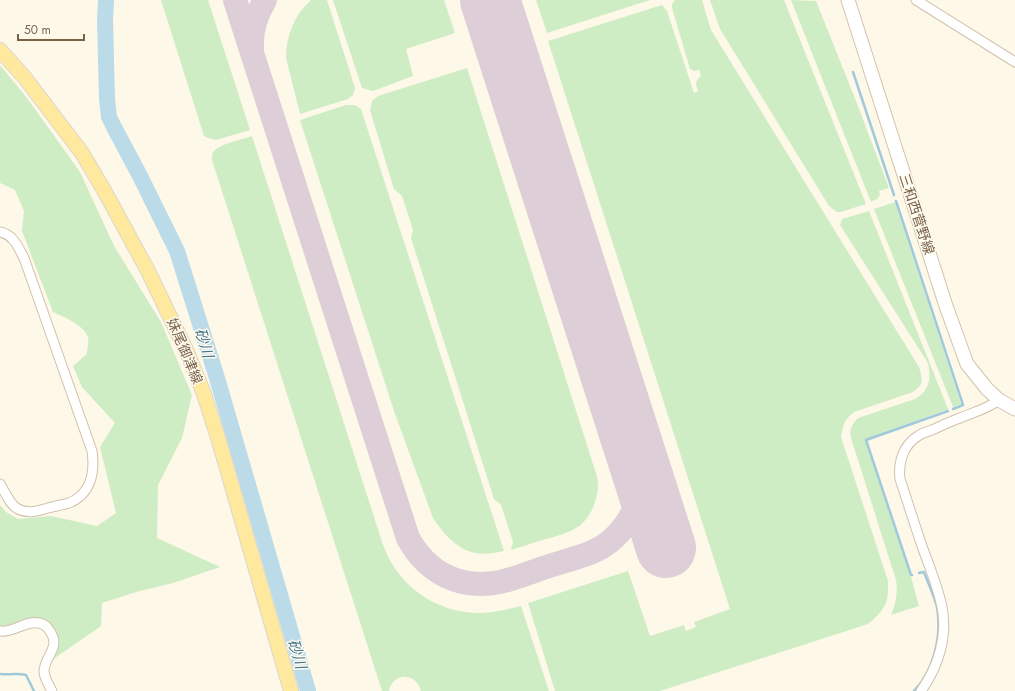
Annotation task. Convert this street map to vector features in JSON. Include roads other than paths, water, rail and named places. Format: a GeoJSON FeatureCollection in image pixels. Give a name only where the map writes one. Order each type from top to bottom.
{"type":"FeatureCollection","features":[{"type":"Feature","properties":{"kind":"main road","name":"三和西菅野線"},"geometry":{"type":"LineString","coordinates":[[848,0],[967,364],[987,389],[1000,400],[1015,409]]}},
{"type":"Feature","properties":{"kind":"main road","name":"妹尾御津線"},"geometry":{"type":"LineString","coordinates":[[0,50],[25,78],[82,153],[148,271],[184,345],[204,394],[219,441],[291,691]]}},
{"type":"Feature","properties":{"kind":"street"},"geometry":{"type":"LineString","coordinates":[[916,0],[1015,62]]}},
{"type":"Feature","properties":{"kind":"street"},"geometry":{"type":"LineString","coordinates":[[0,232],[10,236],[16,243],[24,258],[92,451],[94,464],[93,473],[89,483],[80,495],[69,503],[34,512],[17,508],[12,504],[0,484]]}},
{"type":"Feature","properties":{"kind":"street"},"geometry":{"type":"LineString","coordinates":[[921,691],[935,668],[939,656],[944,633],[943,614],[932,573],[900,479],[899,469],[901,459],[904,450],[918,436],[961,417],[990,407],[1000,400]]}},
{"type":"Feature","properties":{"kind":"street"},"geometry":{"type":"LineString","coordinates":[[0,631],[9,631],[31,623],[39,623],[46,626],[54,638],[52,652],[44,671],[52,691]]}},
{"type":"Feature","properties":{"kind":"waterway","name":"砂川"},"geometry":{"type":"LineString","coordinates":[[106,0],[105,20],[107,99],[109,117],[177,251],[217,378],[308,691]]}},
{"type":"Feature","properties":{"kind":"waterway"},"geometry":{"type":"LineString","coordinates":[[853,72],[894,195]]}},
{"type":"Feature","properties":{"kind":"waterway"},"geometry":{"type":"LineString","coordinates":[[896,201],[963,405],[953,409]]}},
{"type":"Feature","properties":{"kind":"waterway"},"geometry":{"type":"LineString","coordinates":[[912,575],[866,440],[948,411]]}},
{"type":"Feature","properties":{"kind":"waterway"},"geometry":{"type":"LineString","coordinates":[[914,691],[921,683],[931,663],[935,652],[938,629],[937,607],[934,598],[924,572],[919,573]]}},
{"type":"Feature","properties":{"kind":"waterway"},"geometry":{"type":"LineString","coordinates":[[0,674],[26,675],[34,691]]}}]}
